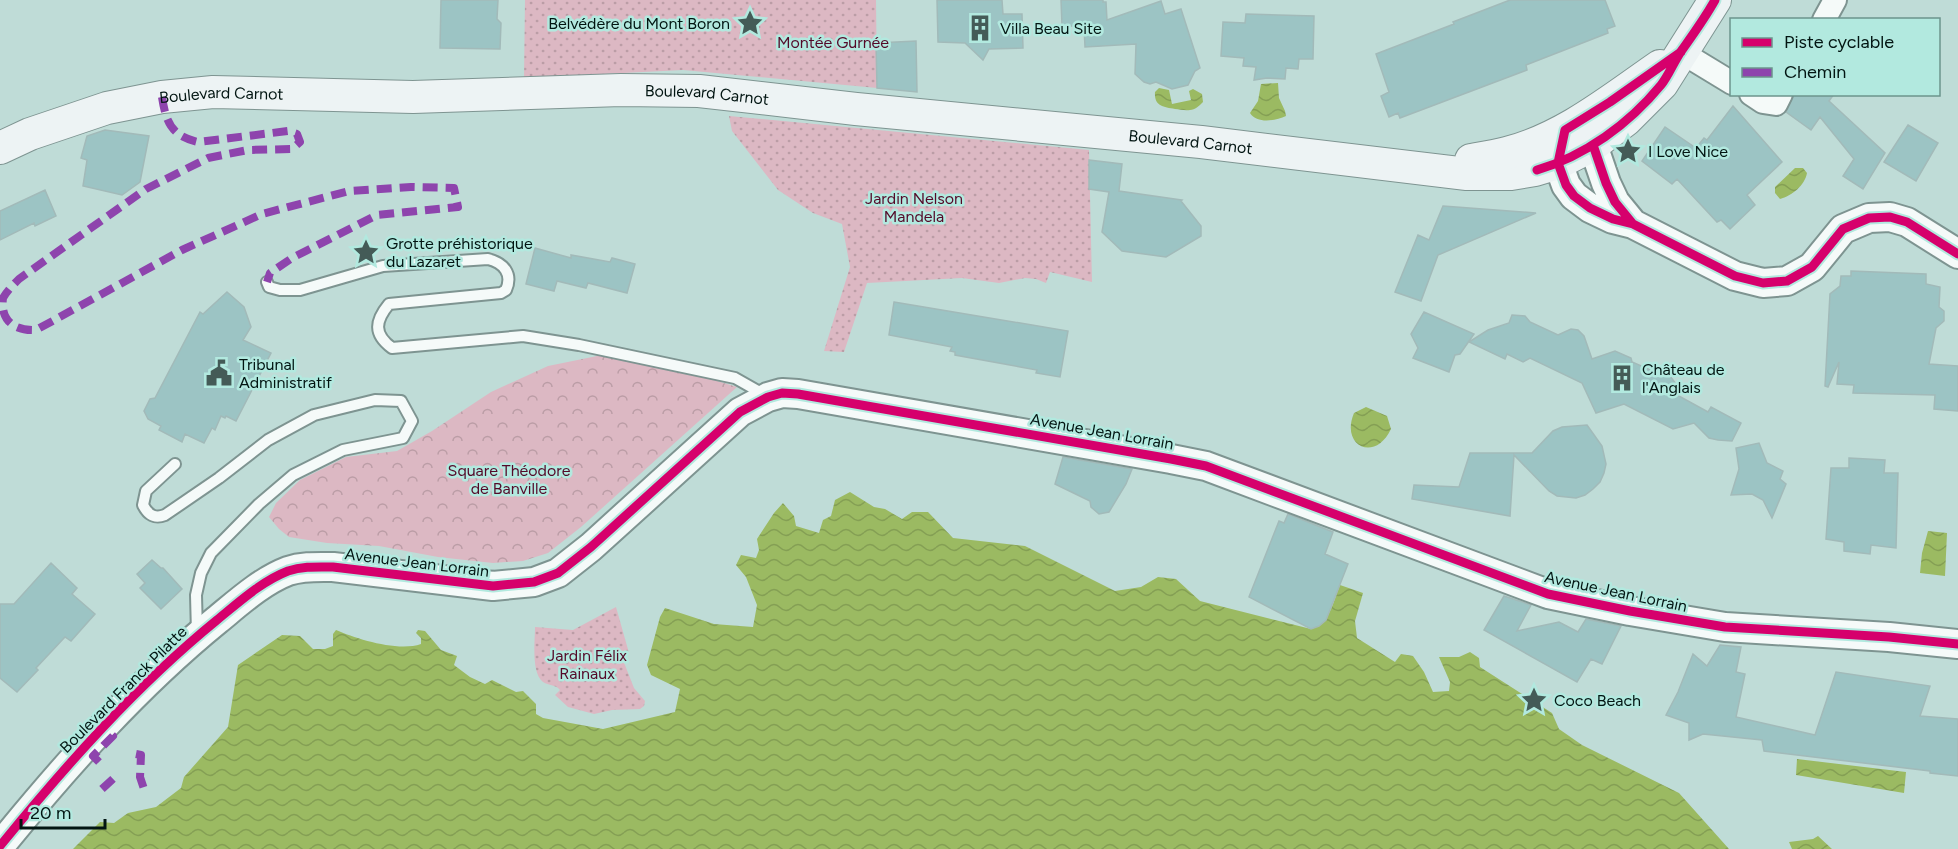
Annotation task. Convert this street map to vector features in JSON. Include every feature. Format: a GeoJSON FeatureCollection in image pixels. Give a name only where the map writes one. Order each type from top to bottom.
{"type":"FeatureCollection","features":[{"type":"Feature","properties":{"kind":"main road"},"geometry":{"type":"LineString","coordinates":[[1681,52],[1715,0]]}},
{"type":"Feature","properties":{"kind":"main road","name":"Boulevard Carnot"},"geometry":{"type":"LineString","coordinates":[[1417,166],[1466,161],[1508,153],[1565,130],[1610,102],[1681,52]]}},
{"type":"Feature","properties":{"kind":"main road","name":"Boulevard Carnot"},"geometry":{"type":"LineString","coordinates":[[0,148],[30,134],[107,108],[162,97],[213,92],[413,97],[621,90],[699,91],[868,110],[1201,142],[1417,166],[1467,174],[1511,174],[1558,163],[1593,145],[1626,120],[1662,84],[1681,52]]}},
{"type":"Feature","properties":{"kind":"street"},"geometry":{"type":"LineString","coordinates":[[1825,18],[1835,0]]}},
{"type":"Feature","properties":{"kind":"street"},"geometry":{"type":"LineString","coordinates":[[1681,52],[1730,82]]}},
{"type":"Feature","properties":{"kind":"street"},"geometry":{"type":"LineString","coordinates":[[1754,96],[1763,102],[1776,104],[1780,96]]}},
{"type":"Feature","properties":{"kind":"street"},"geometry":{"type":"LineString","coordinates":[[1633,224],[1615,202],[1593,145],[1565,130],[1558,163],[1566,185],[1574,196],[1590,208],[1613,219],[1633,224],[1735,276],[1763,283],[1787,281],[1812,267],[1843,229],[1869,218],[1890,218],[1907,222],[1958,254]]}},
{"type":"Feature","properties":{"kind":"street","name":"Avenue Jean Lorrain"},"geometry":{"type":"LineString","coordinates":[[285,573],[311,567],[333,567],[493,586],[534,582],[558,573],[591,547],[733,418],[754,403],[782,393],[827,398],[1206,466],[1548,594],[1618,609],[1725,627],[1958,644]]}},
{"type":"Feature","properties":{"kind":"street","name":"Boulevard Franck Pilatte"},"geometry":{"type":"LineString","coordinates":[[0,846],[82,749],[197,636],[256,589],[285,573]]}},
{"type":"Feature","properties":{"kind":"lane"},"geometry":{"type":"LineString","coordinates":[[267,282],[269,287],[274,289],[300,290],[383,266],[488,259],[501,264],[508,272],[506,290],[501,293],[389,304],[380,315],[377,329],[383,341],[392,348],[523,336],[579,345],[735,378],[768,397]]}},
{"type":"Feature","properties":{"kind":"lane"},"geometry":{"type":"LineString","coordinates":[[175,464],[146,491],[143,505],[151,516],[158,518],[165,515],[219,478],[268,440],[314,415],[375,400],[401,401],[412,421],[403,438],[343,450],[293,475],[246,517],[211,553],[201,573],[196,595],[197,636]]}},
{"type":"Feature","properties":{"kind":"green space","name":"Montée Gurnée"},"geometry":{"type":"Polygon","coordinates":[[[525,0],[876,0],[877,88],[683,70],[524,78],[525,0]]]}},
{"type":"Feature","properties":{"kind":"green space","name":"Jardin Nelson Mandela"},"geometry":{"type":"Polygon","coordinates":[[[729,116],[1089,150],[1092,282],[1050,272],[1046,283],[1025,278],[999,283],[962,278],[867,283],[844,352],[824,351],[850,267],[842,224],[813,213],[778,190],[732,131],[729,116]]]}},
{"type":"Feature","properties":{"kind":"green space","name":"Square Théodore de Banville"},"geometry":{"type":"Polygon","coordinates":[[[602,355],[675,368],[737,387],[581,527],[548,553],[523,561],[493,563],[438,557],[379,546],[327,543],[289,537],[269,517],[276,503],[300,480],[346,457],[397,451],[491,392],[548,366],[602,355]]]}},
{"type":"Feature","properties":{"kind":"green space","name":"Jardin Félix Rainaux"},"geometry":{"type":"Polygon","coordinates":[[[616,607],[629,653],[623,660],[634,688],[645,701],[644,706],[640,709],[612,710],[594,714],[568,707],[555,695],[560,690],[539,678],[534,656],[535,627],[573,630],[616,607]]]}},
{"type":"Feature","properties":{"kind":"water"},"geometry":{"type":"Polygon","coordinates":[[[1278,83],[1279,98],[1286,116],[1277,119],[1257,119],[1250,113],[1258,101],[1261,84],[1278,83]]]}},
{"type":"Feature","properties":{"kind":"water"},"geometry":{"type":"Polygon","coordinates":[[[1159,88],[1169,90],[1172,104],[1191,100],[1189,91],[1193,89],[1202,94],[1203,102],[1192,110],[1163,106],[1155,97],[1155,92],[1159,88]]]}},
{"type":"Feature","properties":{"kind":"water"},"geometry":{"type":"Polygon","coordinates":[[[1795,168],[1803,168],[1807,173],[1804,182],[1789,195],[1780,199],[1775,193],[1775,187],[1795,168]]]}},
{"type":"Feature","properties":{"kind":"water"},"geometry":{"type":"Polygon","coordinates":[[[1366,407],[1387,416],[1391,429],[1384,439],[1369,448],[1355,442],[1351,425],[1354,413],[1366,407]]]}},
{"type":"Feature","properties":{"kind":"water"},"geometry":{"type":"Polygon","coordinates":[[[850,492],[874,507],[885,509],[902,519],[912,512],[928,512],[953,538],[1025,546],[1115,591],[1141,587],[1158,577],[1176,579],[1200,601],[1311,629],[1327,617],[1340,585],[1363,593],[1355,621],[1357,638],[1395,662],[1401,654],[1413,656],[1424,672],[1433,692],[1449,691],[1450,682],[1439,657],[1459,657],[1470,652],[1479,658],[1480,667],[1552,713],[1559,729],[1582,745],[1679,793],[1729,849],[73,849],[100,822],[114,823],[128,813],[156,807],[181,788],[184,777],[228,727],[238,665],[282,635],[300,636],[313,649],[325,649],[333,646],[333,634],[336,630],[366,640],[401,646],[421,644],[421,638],[416,633],[418,630],[425,631],[441,650],[457,656],[454,665],[470,677],[485,684],[492,680],[516,692],[523,691],[536,704],[536,714],[543,718],[603,729],[675,712],[680,689],[651,675],[647,665],[660,617],[665,608],[714,624],[753,627],[757,605],[746,577],[736,565],[741,555],[756,558],[759,550],[757,539],[783,503],[794,516],[796,526],[819,533],[823,520],[831,516],[835,500],[850,492]]]}},
{"type":"Feature","properties":{"kind":"water"},"geometry":{"type":"Polygon","coordinates":[[[1928,531],[1947,533],[1945,576],[1920,573],[1928,531]]]}},
{"type":"Feature","properties":{"kind":"water"},"geometry":{"type":"Polygon","coordinates":[[[1797,759],[1906,772],[1904,793],[1796,775],[1797,759]]]}},
{"type":"Feature","properties":{"kind":"water"},"geometry":{"type":"Polygon","coordinates":[[[1818,836],[1832,849],[1792,849],[1789,842],[1813,839],[1818,836]]]}},
{"type":"Feature","properties":{"kind":"building"},"geometry":{"type":"Polygon","coordinates":[[[441,0],[498,0],[497,19],[501,23],[500,49],[440,48],[441,0]]]}},
{"type":"Feature","properties":{"kind":"building","name":"Villa Beau Site"},"geometry":{"type":"Polygon","coordinates":[[[937,0],[1002,0],[1003,14],[1022,14],[1023,48],[989,49],[983,60],[965,43],[938,42],[937,0]]]}},
{"type":"Feature","properties":{"kind":"building"},"geometry":{"type":"Polygon","coordinates":[[[1061,0],[1103,0],[1106,2],[1107,20],[1161,1],[1165,14],[1181,9],[1200,68],[1195,71],[1188,85],[1172,89],[1156,82],[1150,84],[1144,82],[1135,74],[1136,44],[1085,47],[1084,26],[1062,26],[1061,0]]]}},
{"type":"Feature","properties":{"kind":"building"},"geometry":{"type":"Polygon","coordinates":[[[1510,0],[1605,0],[1615,26],[1607,29],[1608,33],[1526,65],[1527,70],[1400,118],[1398,113],[1389,117],[1381,96],[1389,92],[1376,54],[1510,0]]]}},
{"type":"Feature","properties":{"kind":"building"},"geometry":{"type":"Polygon","coordinates":[[[1246,14],[1314,16],[1313,59],[1299,59],[1298,69],[1286,68],[1285,79],[1254,80],[1256,67],[1243,66],[1244,58],[1221,56],[1223,22],[1245,23],[1246,14]]]}},
{"type":"Feature","properties":{"kind":"building"},"geometry":{"type":"Polygon","coordinates":[[[916,41],[917,92],[877,88],[876,43],[916,41]]]}},
{"type":"Feature","properties":{"kind":"building"},"geometry":{"type":"Polygon","coordinates":[[[1793,96],[1833,96],[1829,101],[1885,153],[1863,189],[1843,176],[1854,159],[1820,117],[1811,130],[1786,112],[1793,96]]]}},
{"type":"Feature","properties":{"kind":"building"},"geometry":{"type":"Polygon","coordinates":[[[1733,106],[1782,162],[1747,195],[1755,205],[1730,229],[1721,220],[1717,222],[1677,179],[1672,184],[1642,161],[1665,127],[1696,148],[1704,138],[1707,140],[1733,106]]]}},
{"type":"Feature","properties":{"kind":"building"},"geometry":{"type":"Polygon","coordinates":[[[1908,125],[1938,143],[1916,181],[1884,162],[1908,125]]]}},
{"type":"Feature","properties":{"kind":"building"},"geometry":{"type":"Polygon","coordinates":[[[105,130],[149,136],[140,182],[122,195],[83,186],[87,160],[81,158],[87,136],[105,130]]]}},
{"type":"Feature","properties":{"kind":"building"},"geometry":{"type":"Polygon","coordinates":[[[1089,160],[1122,164],[1119,191],[1182,200],[1201,226],[1201,236],[1166,257],[1122,251],[1102,232],[1109,192],[1089,189],[1089,160]]]}},
{"type":"Feature","properties":{"kind":"building"},"geometry":{"type":"Polygon","coordinates":[[[45,190],[56,216],[35,226],[34,223],[0,240],[0,211],[45,190]]]}},
{"type":"Feature","properties":{"kind":"building"},"geometry":{"type":"Polygon","coordinates":[[[1443,206],[1536,213],[1438,255],[1421,301],[1395,292],[1418,235],[1429,240],[1443,206]]]}},
{"type":"Feature","properties":{"kind":"building"},"geometry":{"type":"Polygon","coordinates":[[[535,248],[571,258],[571,255],[610,262],[612,258],[635,264],[627,293],[588,283],[586,288],[557,281],[554,291],[526,284],[535,248]]]}},
{"type":"Feature","properties":{"kind":"building"},"geometry":{"type":"Polygon","coordinates":[[[1851,271],[1926,274],[1926,284],[1940,287],[1939,307],[1944,311],[1944,321],[1936,328],[1929,364],[1958,366],[1958,411],[1934,409],[1935,395],[1853,393],[1854,385],[1837,384],[1839,362],[1828,387],[1825,386],[1830,294],[1840,286],[1841,276],[1851,276],[1851,271]]]}},
{"type":"Feature","properties":{"kind":"building"},"geometry":{"type":"Polygon","coordinates":[[[227,292],[244,307],[251,327],[243,340],[271,353],[236,421],[221,416],[215,430],[212,428],[204,443],[185,434],[182,442],[159,430],[161,426],[148,419],[144,411],[150,399],[155,398],[200,312],[203,314],[227,292]]]}},
{"type":"Feature","properties":{"kind":"building"},"geometry":{"type":"Polygon","coordinates":[[[894,302],[1068,331],[1060,377],[1036,373],[1037,370],[955,355],[955,352],[950,351],[952,347],[889,335],[894,302]]]}},
{"type":"Feature","properties":{"kind":"building"},"geometry":{"type":"Polygon","coordinates":[[[1424,312],[1474,334],[1460,354],[1455,355],[1449,372],[1413,358],[1418,348],[1411,334],[1424,312]]]}},
{"type":"Feature","properties":{"kind":"building","name":"Château de l'Anglais"},"geometry":{"type":"Polygon","coordinates":[[[1512,315],[1525,316],[1530,322],[1558,335],[1571,329],[1578,330],[1584,336],[1592,359],[1615,351],[1631,358],[1632,362],[1662,375],[1670,376],[1676,384],[1677,395],[1708,412],[1711,407],[1741,423],[1732,441],[1709,438],[1694,423],[1673,429],[1624,404],[1596,413],[1582,383],[1530,358],[1523,362],[1507,354],[1505,359],[1469,342],[1488,330],[1509,323],[1512,315]]]}},
{"type":"Feature","properties":{"kind":"building"},"geometry":{"type":"Polygon","coordinates":[[[1587,425],[1602,446],[1606,464],[1600,482],[1585,495],[1576,498],[1557,496],[1549,491],[1514,455],[1510,516],[1412,499],[1414,485],[1459,487],[1470,453],[1532,453],[1553,431],[1562,427],[1587,425]]]}},
{"type":"Feature","properties":{"kind":"building"},"geometry":{"type":"Polygon","coordinates":[[[1759,443],[1767,463],[1783,471],[1780,479],[1786,484],[1772,518],[1763,500],[1752,494],[1731,495],[1739,469],[1736,448],[1759,443]]]}},
{"type":"Feature","properties":{"kind":"building"},"geometry":{"type":"Polygon","coordinates":[[[1063,457],[1132,469],[1109,512],[1099,514],[1091,507],[1090,501],[1055,484],[1063,457]]]}},
{"type":"Feature","properties":{"kind":"building"},"geometry":{"type":"Polygon","coordinates":[[[1849,458],[1885,460],[1884,473],[1898,473],[1896,548],[1871,545],[1870,554],[1844,551],[1844,542],[1826,539],[1831,468],[1849,468],[1849,458]]]}},
{"type":"Feature","properties":{"kind":"building"},"geometry":{"type":"Polygon","coordinates":[[[1288,514],[1333,532],[1325,554],[1348,564],[1326,620],[1311,629],[1249,597],[1279,521],[1284,523],[1288,514]]]}},
{"type":"Feature","properties":{"kind":"building"},"geometry":{"type":"Polygon","coordinates":[[[152,560],[163,568],[182,589],[161,609],[140,588],[145,583],[137,574],[152,560]]]}},
{"type":"Feature","properties":{"kind":"building"},"geometry":{"type":"Polygon","coordinates":[[[51,563],[77,588],[72,594],[95,614],[71,641],[65,637],[17,692],[0,678],[0,604],[14,604],[51,563]]]}},
{"type":"Feature","properties":{"kind":"building"},"geometry":{"type":"Polygon","coordinates":[[[1504,596],[1531,605],[1517,631],[1559,622],[1578,632],[1586,619],[1621,626],[1602,664],[1591,659],[1577,682],[1484,630],[1504,596]]]}},
{"type":"Feature","properties":{"kind":"building"},"geometry":{"type":"Polygon","coordinates":[[[1720,645],[1741,647],[1736,672],[1745,674],[1736,717],[1815,735],[1836,672],[1930,686],[1920,716],[1958,719],[1958,776],[1764,751],[1762,740],[1703,734],[1689,740],[1689,723],[1666,715],[1693,654],[1707,666],[1720,645]]]}},
{"type":"Feature","properties":{"kind":"marked path"},"geometry":{"type":"LineString","coordinates":[[162,97],[171,127],[182,136],[198,142],[288,131],[297,134],[300,142],[292,149],[248,150],[208,158],[146,189],[19,279],[3,298],[4,313],[7,319],[16,327],[36,330],[182,250],[262,214],[349,191],[411,187],[454,188],[458,207],[377,215],[292,258],[270,273],[267,282]]}},
{"type":"Feature","properties":{"kind":"marked path"},"geometry":{"type":"LineString","coordinates":[[99,762],[93,756],[113,736],[103,726]]}},
{"type":"Feature","properties":{"kind":"marked path"},"geometry":{"type":"LineString","coordinates":[[136,754],[141,755],[140,777],[144,789]]}},
{"type":"Feature","properties":{"kind":"marked path"},"geometry":{"type":"LineString","coordinates":[[102,789],[115,777]]}},
{"type":"Feature","properties":{"kind":"cycle path"},"geometry":{"type":"LineString","coordinates":[[1537,170],[1589,147],[1635,113],[1664,81],[1715,0]]}},
{"type":"Feature","properties":{"kind":"cycle path"},"geometry":{"type":"LineString","coordinates":[[1681,52],[1610,102],[1565,130],[1558,163],[1566,185],[1574,196],[1590,208],[1613,219],[1633,224],[1735,276],[1763,283],[1787,281],[1812,267],[1843,229],[1869,218],[1890,217],[1907,222],[1958,254]]}},
{"type":"Feature","properties":{"kind":"cycle path"},"geometry":{"type":"LineString","coordinates":[[1593,145],[1615,202],[1633,224]]}},
{"type":"Feature","properties":{"kind":"cycle path"},"geometry":{"type":"LineString","coordinates":[[0,846],[76,756],[130,699],[187,645],[242,599],[269,580],[294,569],[333,567],[493,586],[534,582],[558,573],[591,547],[740,412],[768,397],[782,393],[1206,466],[1548,594],[1725,627],[1889,637],[1958,644]]}},
{"type":"Feature","properties":{"kind":"place","name":"Belvédère du Mont Boron"},"geometry":{"type":"Point","coordinates":[750,23]}},
{"type":"Feature","properties":{"kind":"place","name":"Villa Beau Site"},"geometry":{"type":"Point","coordinates":[980,28]}},
{"type":"Feature","properties":{"kind":"place","name":"I Love Nice"},"geometry":{"type":"Point","coordinates":[1628,151]}},
{"type":"Feature","properties":{"kind":"place","name":"Grotte préhistorique du Lazaret"},"geometry":{"type":"Point","coordinates":[366,252]}},
{"type":"Feature","properties":{"kind":"place","name":"Tribunal Administratif"},"geometry":{"type":"Point","coordinates":[219,373]}},
{"type":"Feature","properties":{"kind":"place","name":"Château de l'Anglais"},"geometry":{"type":"Point","coordinates":[1622,378]}},
{"type":"Feature","properties":{"kind":"place","name":"Coco Beach"},"geometry":{"type":"Point","coordinates":[1534,700]}}]}
